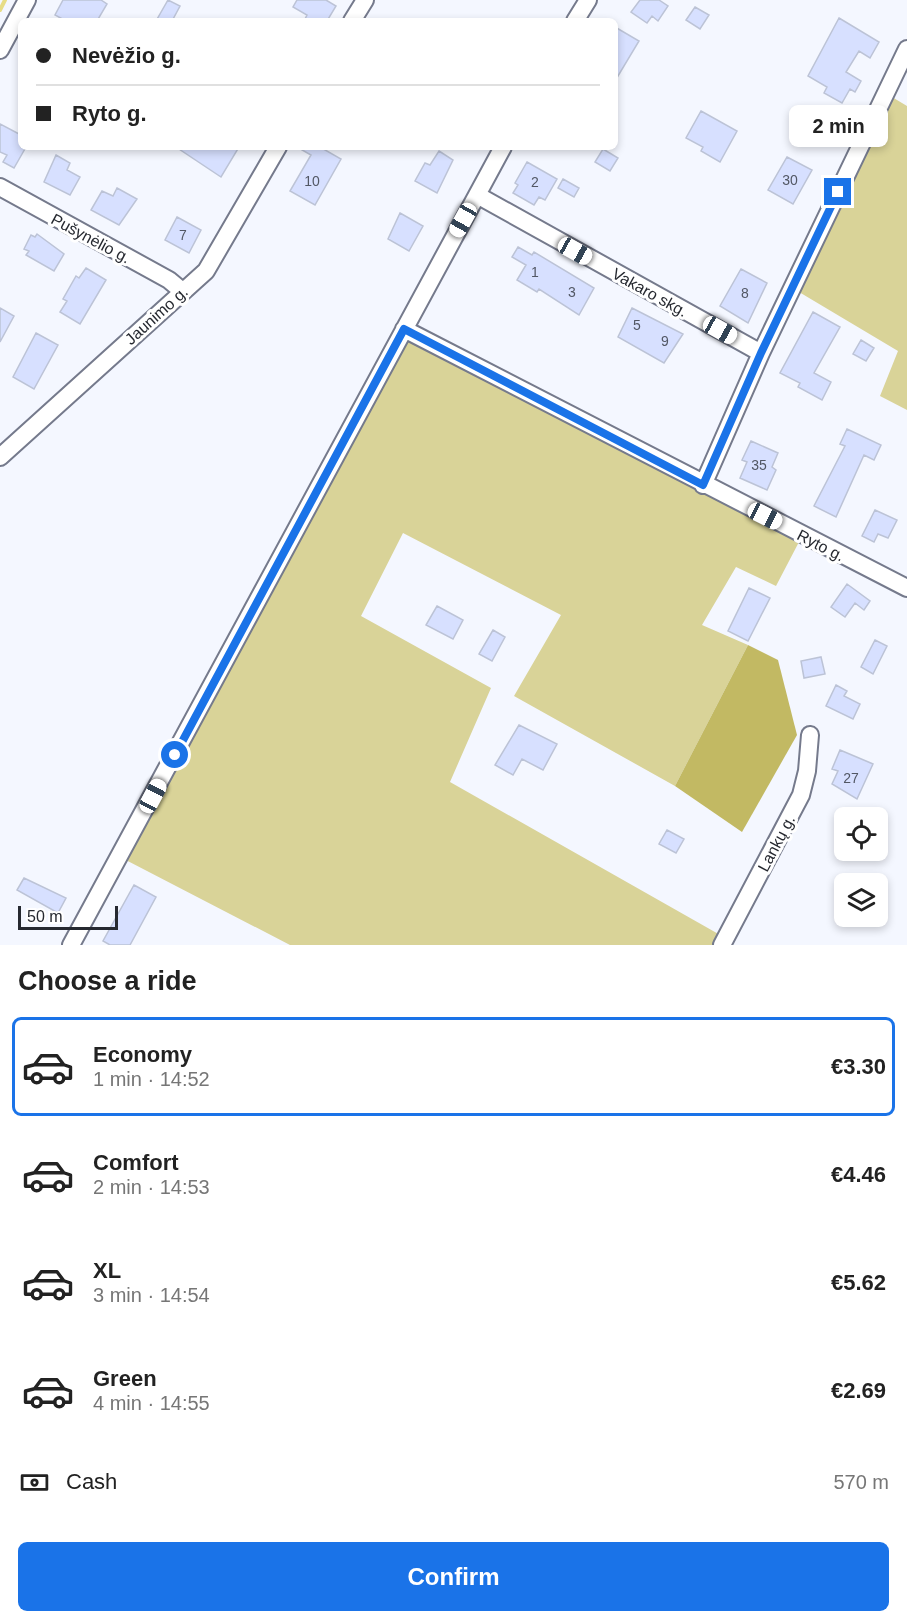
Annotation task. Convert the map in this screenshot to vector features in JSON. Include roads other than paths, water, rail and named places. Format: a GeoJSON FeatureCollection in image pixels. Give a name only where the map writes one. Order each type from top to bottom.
{"type":"FeatureCollection","features":[{"type":"Feature","properties":{"kind":"street"},"geometry":{"type":"LineString","coordinates":[[0,51],[27,0]]}},
{"type":"Feature","properties":{"kind":"street"},"geometry":{"type":"LineString","coordinates":[[354,18],[364,0]]}},
{"type":"Feature","properties":{"kind":"street"},"geometry":{"type":"LineString","coordinates":[[577,18],[588,0]]}},
{"type":"Feature","properties":{"kind":"street"},"geometry":{"type":"LineString","coordinates":[[703,485],[761,353],[907,49]]}},
{"type":"Feature","properties":{"kind":"street","name":"Jaunimo g."},"geometry":{"type":"LineString","coordinates":[[0,457],[181,290],[200,277],[212,262],[276,150]]}},
{"type":"Feature","properties":{"kind":"street"},"geometry":{"type":"LineString","coordinates":[[71,945],[501,150]]}},
{"type":"Feature","properties":{"kind":"street","name":"Pušynėlio g."},"geometry":{"type":"LineString","coordinates":[[0,187],[169,280],[181,290]]}},
{"type":"Feature","properties":{"kind":"street","name":"Vakaro skg."},"geometry":{"type":"LineString","coordinates":[[477,195],[761,353]]}},
{"type":"Feature","properties":{"kind":"street","name":"Ryto g."},"geometry":{"type":"LineString","coordinates":[[404,329],[703,485],[907,588]]}},
{"type":"Feature","properties":{"kind":"street","name":"Lankų g."},"geometry":{"type":"LineString","coordinates":[[722,945],[801,795],[807,771],[810,735]]}},
{"type":"Feature","properties":{"kind":"waterway"},"geometry":{"type":"LineString","coordinates":[[0,10],[5,0]]}}]}
